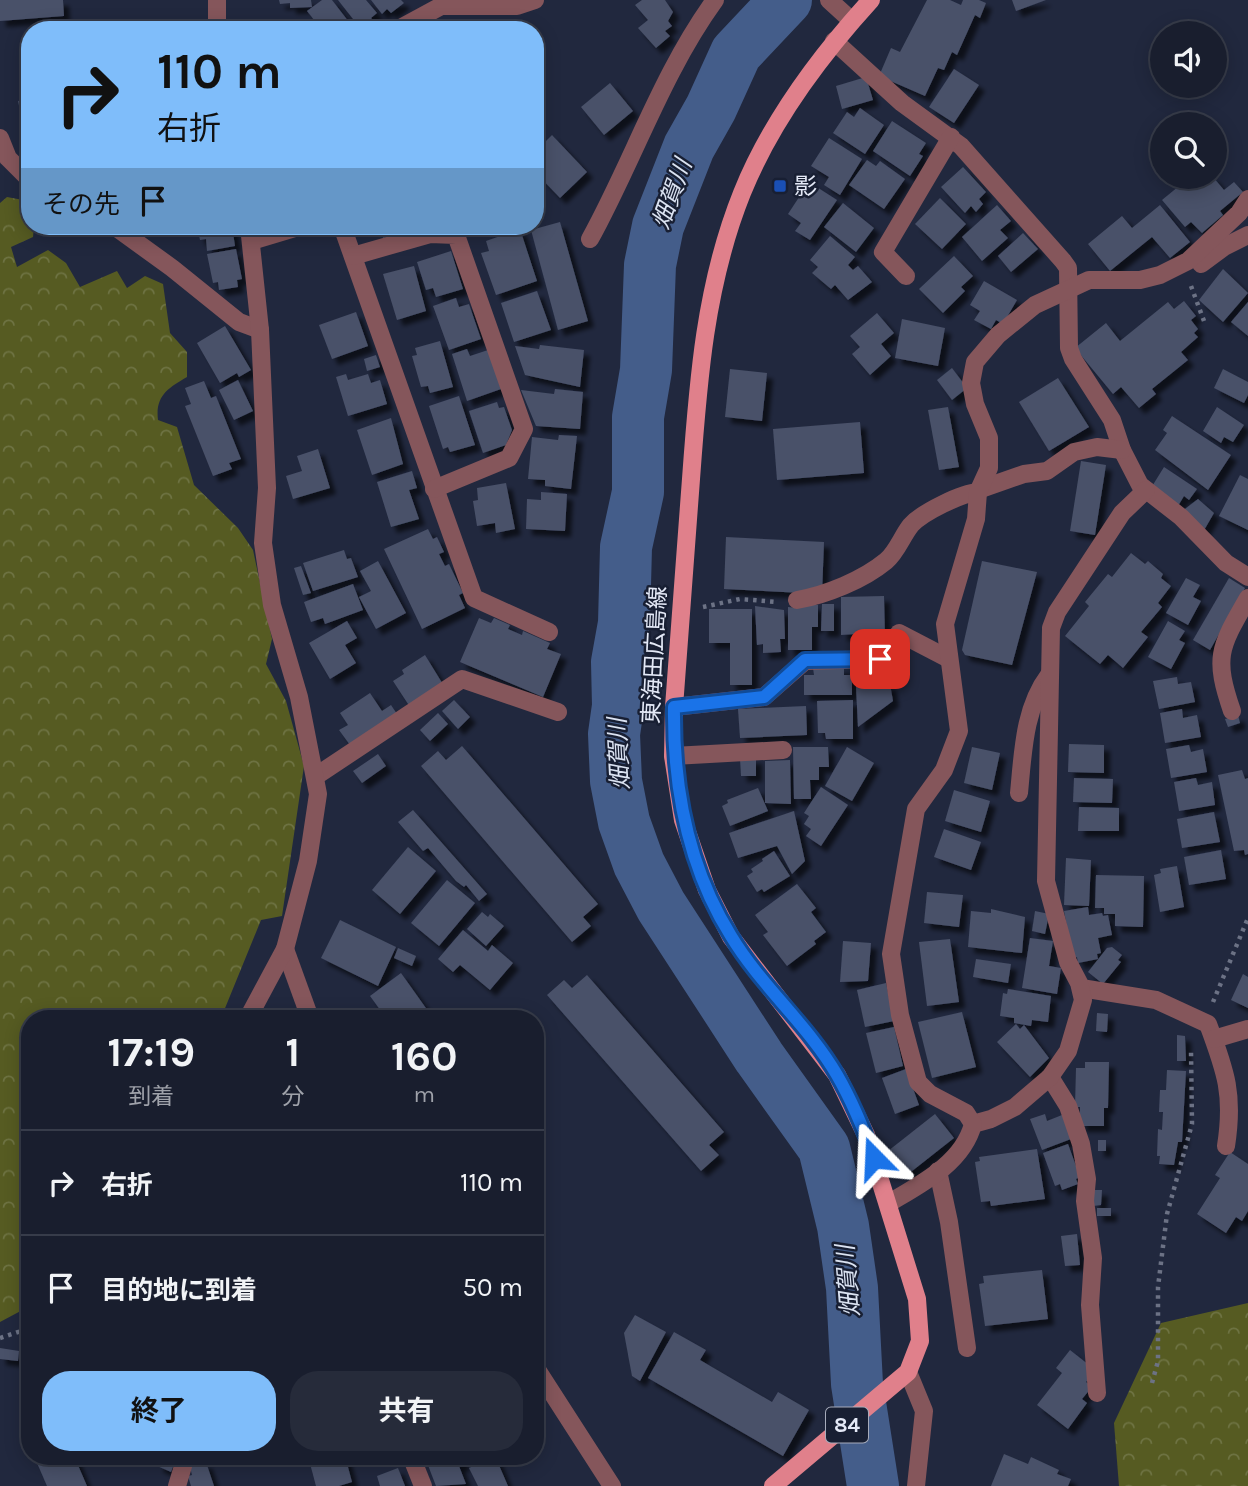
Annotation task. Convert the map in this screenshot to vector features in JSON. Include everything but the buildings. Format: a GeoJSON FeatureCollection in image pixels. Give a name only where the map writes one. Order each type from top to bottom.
{"type":"FeatureCollection","features":[{"type":"Feature","properties":{"kind":"main road","name":"東海田広島線"},"geometry":{"type":"LineString","coordinates":[[871,0],[834,41],[785,110],[760,153],[732,221],[704,325],[680,619],[673,756],[683,820],[708,890],[731,937],[837,1075],[866,1135],[917,1299],[920,1341],[902,1378]]}},
{"type":"Feature","properties":{"kind":"main road","name":"84"},"geometry":{"type":"LineString","coordinates":[[773,1486],[902,1378]]}},
{"type":"Feature","properties":{"kind":"street"},"geometry":{"type":"LineString","coordinates":[[217,0],[217,21]]}},
{"type":"Feature","properties":{"kind":"street"},"geometry":{"type":"LineString","coordinates":[[414,21],[441,6],[517,6],[535,0]]}},
{"type":"Feature","properties":{"kind":"street"},"geometry":{"type":"LineString","coordinates":[[590,239],[619,187],[680,55],[715,0]]}},
{"type":"Feature","properties":{"kind":"street"},"geometry":{"type":"LineString","coordinates":[[829,0],[852,21]]}},
{"type":"Feature","properties":{"kind":"street"},"geometry":{"type":"LineString","coordinates":[[834,41],[902,103],[951,137],[1063,261],[1068,268],[1069,348],[1073,359],[1112,420],[1122,450],[1146,490],[1181,517],[1226,563],[1248,578]]}},
{"type":"Feature","properties":{"kind":"street"},"geometry":{"type":"LineString","coordinates":[[906,276],[883,252],[951,137]]}},
{"type":"Feature","properties":{"kind":"street"},"geometry":{"type":"LineString","coordinates":[[0,138],[8,158],[21,171]]}},
{"type":"Feature","properties":{"kind":"street"},"geometry":{"type":"LineString","coordinates":[[1184,268],[1217,236],[1248,199]]}},
{"type":"Feature","properties":{"kind":"street"},"geometry":{"type":"LineString","coordinates":[[126,235],[239,322],[260,330]]}},
{"type":"Feature","properties":{"kind":"street"},"geometry":{"type":"LineString","coordinates":[[250,235],[260,330],[267,488],[263,543],[272,605],[299,697],[318,794],[314,831],[285,949],[252,1010]]}},
{"type":"Feature","properties":{"kind":"street"},"geometry":{"type":"LineString","coordinates":[[345,235],[474,598],[549,632]]}},
{"type":"Feature","properties":{"kind":"street"},"geometry":{"type":"LineString","coordinates":[[353,256],[426,235]]}},
{"type":"Feature","properties":{"kind":"street"},"geometry":{"type":"LineString","coordinates":[[434,489],[509,458],[524,429],[456,235]]}},
{"type":"Feature","properties":{"kind":"street"},"geometry":{"type":"LineString","coordinates":[[973,1124],[966,1113],[930,1094],[918,1082],[900,1015],[891,954],[916,810],[944,770],[959,732],[945,624],[976,519],[980,490],[989,468],[989,438],[975,404],[971,383],[975,362],[998,335],[1035,305],[1089,280],[1140,280],[1184,268],[1248,235]]}},
{"type":"Feature","properties":{"kind":"street"},"geometry":{"type":"LineString","coordinates":[[797,600],[819,596],[888,560],[912,524],[967,492],[1024,474],[1047,471],[1074,452],[1097,447],[1122,450]]}},
{"type":"Feature","properties":{"kind":"street"},"geometry":{"type":"LineString","coordinates":[[889,1203],[938,1171],[961,1150],[973,1124],[991,1119],[1015,1107],[1050,1077],[1075,1036],[1083,1000],[1081,988],[1068,962],[1046,881],[1051,628],[1057,612],[1122,513],[1146,490]]}},
{"type":"Feature","properties":{"kind":"street"},"geometry":{"type":"LineString","coordinates":[[1232,711],[1223,683],[1219,656],[1248,598]]}},
{"type":"Feature","properties":{"kind":"street"},"geometry":{"type":"LineString","coordinates":[[899,633],[949,659]]}},
{"type":"Feature","properties":{"kind":"street"},"geometry":{"type":"LineString","coordinates":[[674,707],[764,697],[805,660],[880,659]]}},
{"type":"Feature","properties":{"kind":"street"},"geometry":{"type":"LineString","coordinates":[[1019,793],[1024,736],[1037,690],[1049,675]]}},
{"type":"Feature","properties":{"kind":"street"},"geometry":{"type":"LineString","coordinates":[[316,776],[462,679],[558,712]]}},
{"type":"Feature","properties":{"kind":"street"},"geometry":{"type":"LineString","coordinates":[[673,756],[783,750]]}},
{"type":"Feature","properties":{"kind":"street"},"geometry":{"type":"LineString","coordinates":[[285,949],[307,1010]]}},
{"type":"Feature","properties":{"kind":"street"},"geometry":{"type":"LineString","coordinates":[[1081,988],[1156,1000],[1208,1024],[1230,1098],[1226,1146]]}},
{"type":"Feature","properties":{"kind":"street"},"geometry":{"type":"LineString","coordinates":[[1214,1039],[1248,1030]]}},
{"type":"Feature","properties":{"kind":"street"},"geometry":{"type":"LineString","coordinates":[[1050,1077],[1068,1106],[1087,1179],[1085,1202],[1093,1258],[1090,1305],[1097,1393]]}},
{"type":"Feature","properties":{"kind":"street"},"geometry":{"type":"LineString","coordinates":[[938,1171],[949,1222],[967,1348]]}},
{"type":"Feature","properties":{"kind":"street"},"geometry":{"type":"LineString","coordinates":[[902,1378],[924,1411],[916,1486]]}},
{"type":"Feature","properties":{"kind":"street"},"geometry":{"type":"LineString","coordinates":[[544,1380],[612,1486]]}},
{"type":"Feature","properties":{"kind":"street"},"geometry":{"type":"LineString","coordinates":[[177,1486],[183,1465]]}},
{"type":"Feature","properties":{"kind":"street"},"geometry":{"type":"LineString","coordinates":[[415,1465],[423,1486]]}},
{"type":"Feature","properties":{"kind":"path"},"geometry":{"type":"LineString","coordinates":[[1184,268],[1203,321]]}},
{"type":"Feature","properties":{"kind":"path"},"geometry":{"type":"LineString","coordinates":[[680,619],[709,604],[725,600],[797,600]]}},
{"type":"Feature","properties":{"kind":"path"},"geometry":{"type":"LineString","coordinates":[[1152,1383],[1158,1361],[1158,1287],[1167,1214],[1192,1124],[1196,1018],[1248,918]]}},
{"type":"Feature","properties":{"kind":"path"},"geometry":{"type":"LineString","coordinates":[[0,1338],[21,1331]]}},
{"type":"Feature","properties":{"kind":"green space"},"geometry":{"type":"Polygon","coordinates":[[[7,197],[21,200],[21,235],[33,235],[11,247],[17,267],[48,250],[66,263],[80,287],[117,271],[127,288],[145,276],[163,284],[170,333],[187,352],[187,377],[164,394],[159,405],[158,420],[177,427],[194,485],[238,528],[253,550],[272,639],[266,664],[286,701],[304,766],[282,916],[261,920],[224,1010],[21,1010],[21,1311],[0,1322],[0,203],[7,197]]]}},
{"type":"Feature","properties":{"kind":"green space"},"geometry":{"type":"Polygon","coordinates":[[[1248,1303],[1248,1486],[1119,1486],[1114,1423],[1161,1323],[1248,1303]]]}},
{"type":"Feature","properties":{"kind":"waterway","name":"畑賀川"},"geometry":{"type":"LineString","coordinates":[[786,0],[736,53],[711,108],[689,147],[658,226],[650,265],[646,370],[638,417],[638,492],[626,547],[624,623],[617,662],[618,706],[614,734],[616,781],[624,822],[639,864],[661,906],[759,1057],[824,1148],[843,1226],[852,1288],[857,1384],[873,1486]]}},
{"type":"Feature","properties":{"kind":"place","name":"影"},"geometry":{"type":"Point","coordinates":[780,186]}},
{"type":"Feature","properties":{"kind":"route"},"geometry":{"type":"LineString","coordinates":[[874,1158],[837,1075],[731,937],[708,890],[683,820],[673,756],[674,707],[764,697],[805,660],[880,659]]}}]}
